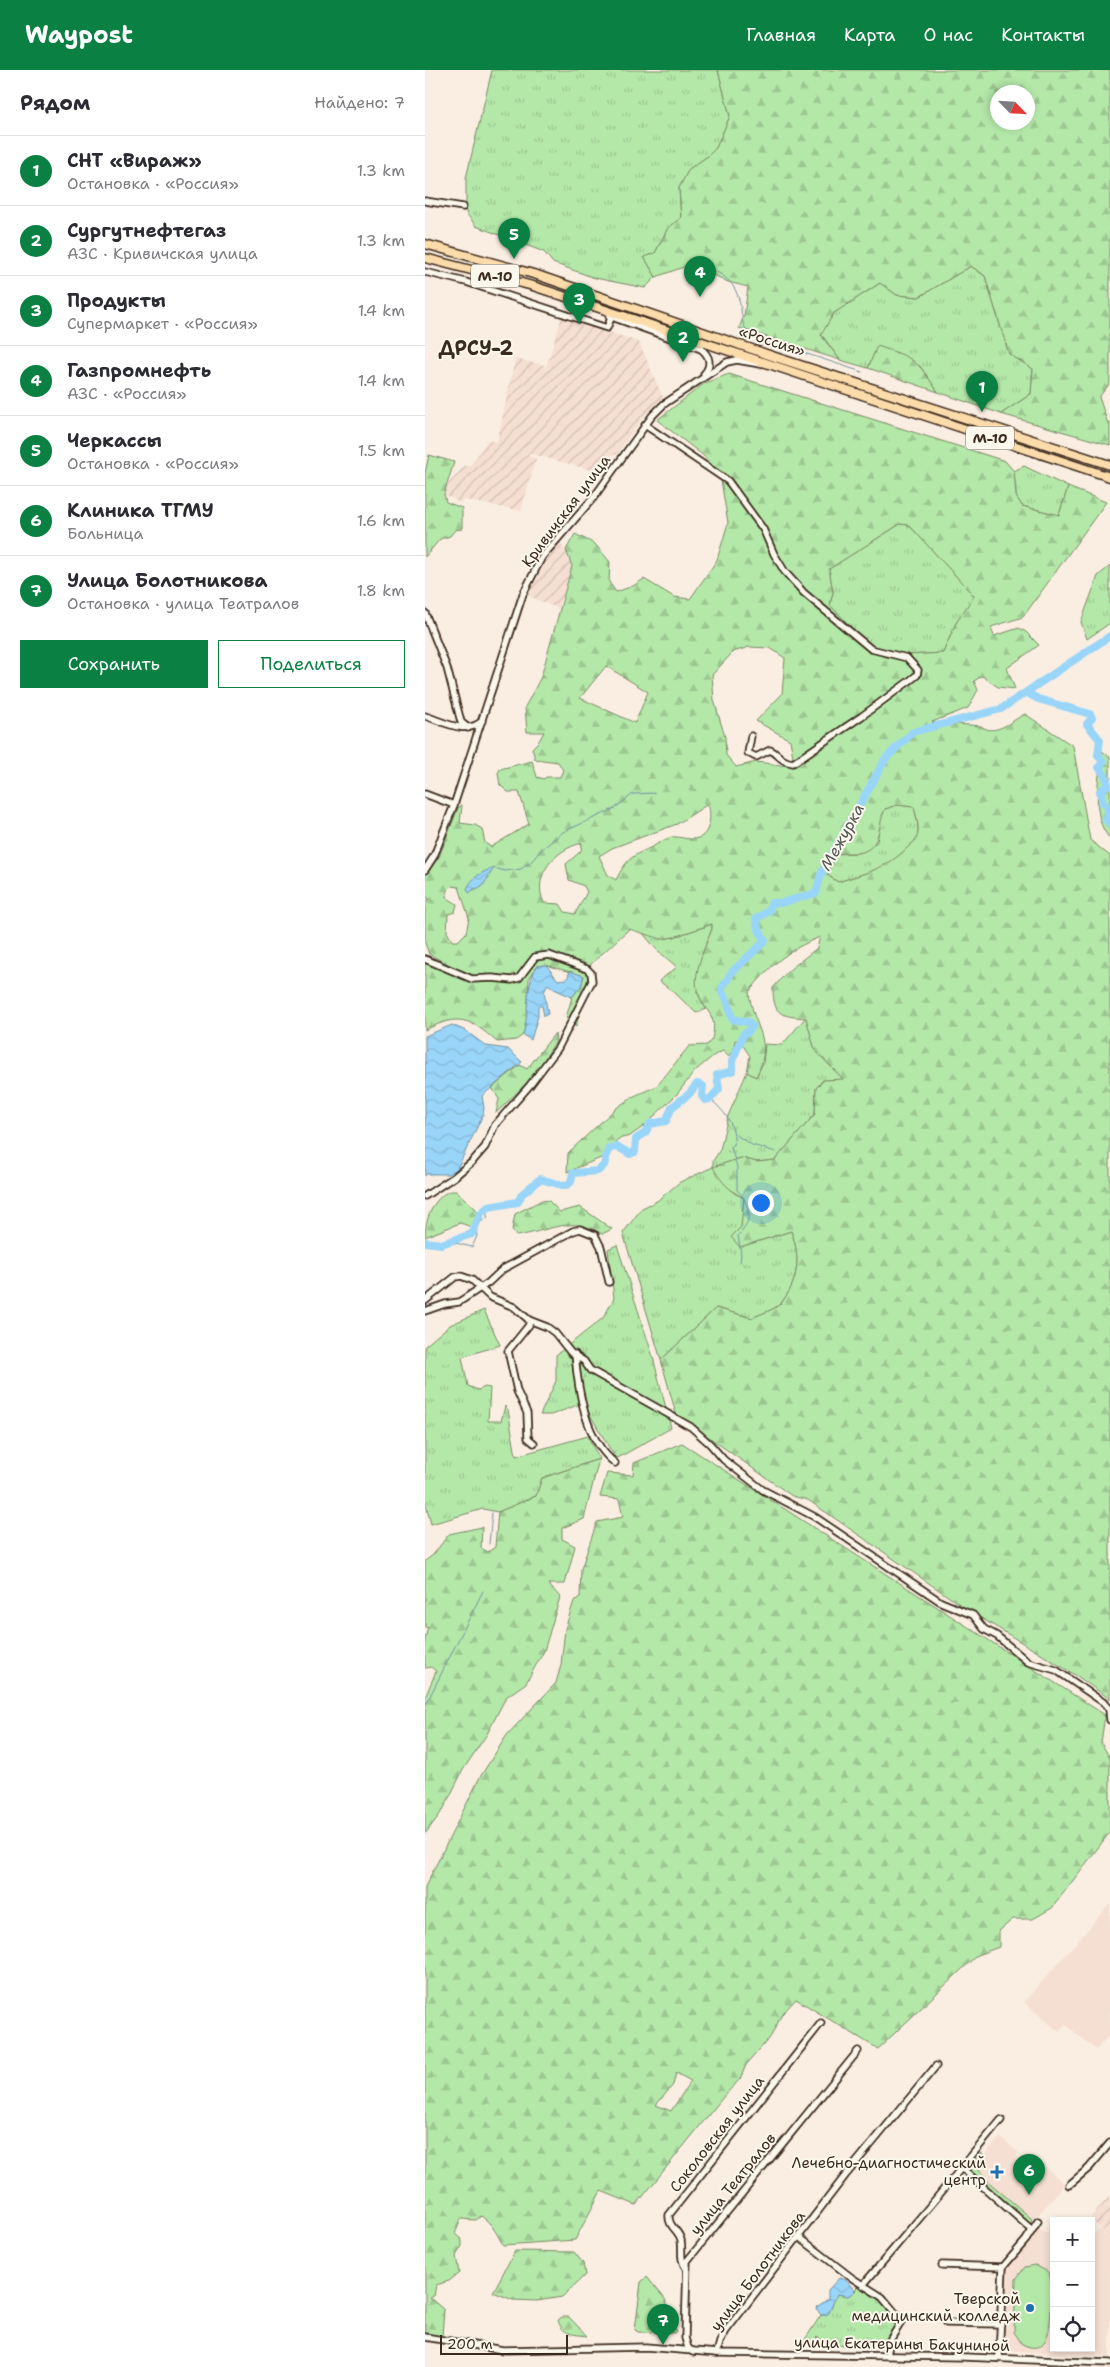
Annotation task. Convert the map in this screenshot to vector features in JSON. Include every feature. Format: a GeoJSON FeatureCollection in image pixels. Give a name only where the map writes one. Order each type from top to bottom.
{"type":"FeatureCollection","features":[{"type":"Feature","properties":{"kind":"highway","name":"«Россия»"},"geometry":{"type":"LineString","coordinates":[[425,244],[537,276],[784,360],[1110,464]]}},
{"type":"Feature","properties":{"kind":"highway","name":"«Россия»"},"geometry":{"type":"LineString","coordinates":[[425,258],[533,286],[1110,477]]}},
{"type":"Feature","properties":{"kind":"street"},"geometry":{"type":"LineString","coordinates":[[425,201],[463,207]]}},
{"type":"Feature","properties":{"kind":"street"},"geometry":{"type":"LineString","coordinates":[[425,272],[466,282],[607,328],[611,318]]}},
{"type":"Feature","properties":{"kind":"street"},"geometry":{"type":"LineString","coordinates":[[603,310],[611,318],[703,350],[708,356],[709,364],[707,371],[700,380]]}},
{"type":"Feature","properties":{"kind":"street","name":"Кривичская улица"},"geometry":{"type":"LineString","coordinates":[[425,870],[434,856],[454,805],[523,594],[534,570],[545,554],[594,497],[645,425],[664,404],[731,361],[772,366]]}},
{"type":"Feature","properties":{"kind":"street"},"geometry":{"type":"LineString","coordinates":[[645,425],[727,481],[763,529],[774,554],[785,572],[804,593],[871,649],[907,658],[918,670],[912,679],[793,763],[784,762],[770,750],[756,757],[748,753],[751,736]]}},
{"type":"Feature","properties":{"kind":"street"},"geometry":{"type":"LineString","coordinates":[[425,614],[447,668],[461,722],[468,728]]}},
{"type":"Feature","properties":{"kind":"street"},"geometry":{"type":"LineString","coordinates":[[425,716],[468,728],[482,721]]}},
{"type":"Feature","properties":{"kind":"street"},"geometry":{"type":"LineString","coordinates":[[425,794],[454,805]]}},
{"type":"Feature","properties":{"kind":"street"},"geometry":{"type":"LineString","coordinates":[[425,959],[472,979],[512,980],[519,978],[535,957],[549,955],[587,969],[591,973],[592,981],[558,1048],[530,1085],[495,1125],[485,1147],[454,1177],[425,1196]]}},
{"type":"Feature","properties":{"kind":"street"},"geometry":{"type":"LineString","coordinates":[[425,1311],[445,1304],[459,1302],[503,1269],[580,1229],[591,1231],[595,1234],[601,1247],[609,1282]]}},
{"type":"Feature","properties":{"kind":"street"},"geometry":{"type":"LineString","coordinates":[[425,1302],[455,1277],[466,1278],[480,1287],[490,1297],[514,1307],[529,1320],[547,1327],[584,1361],[590,1370],[691,1427],[724,1460],[763,1490],[815,1517],[941,1602],[973,1615],[984,1630],[997,1636],[1028,1662],[1056,1670],[1103,1702],[1109,1708],[1110,1720]]}},
{"type":"Feature","properties":{"kind":"street"},"geometry":{"type":"LineString","coordinates":[[529,1320],[529,1325],[508,1351],[517,1391],[527,1413],[528,1438],[534,1443]]}},
{"type":"Feature","properties":{"kind":"street"},"geometry":{"type":"LineString","coordinates":[[575,1354],[577,1380],[595,1440],[606,1457],[615,1463]]}},
{"type":"Feature","properties":{"kind":"street","name":"Соколовская улица"},"geometry":{"type":"LineString","coordinates":[[687,2269],[681,2259],[681,2239],[671,2225],[669,2215],[821,2023]]}},
{"type":"Feature","properties":{"kind":"street","name":"улица Театралов"},"geometry":{"type":"LineString","coordinates":[[693,2352],[688,2348],[685,2338],[687,2261],[858,2051]]}},
{"type":"Feature","properties":{"kind":"street","name":"улица Болотникова"},"geometry":{"type":"LineString","coordinates":[[717,2353],[726,2331],[886,2126],[936,2066]]}},
{"type":"Feature","properties":{"kind":"street"},"geometry":{"type":"LineString","coordinates":[[863,2285],[963,2169],[1001,2120]]}},
{"type":"Feature","properties":{"kind":"street"},"geometry":{"type":"LineString","coordinates":[[1069,2185],[1089,2168],[1110,2142]]}},
{"type":"Feature","properties":{"kind":"street"},"geometry":{"type":"LineString","coordinates":[[963,2169],[1031,2229]]}},
{"type":"Feature","properties":{"kind":"street"},"geometry":{"type":"LineString","coordinates":[[999,2358],[1003,2267],[1038,2221]]}},
{"type":"Feature","properties":{"kind":"street"},"geometry":{"type":"LineString","coordinates":[[799,2237],[887,2302],[901,2321],[890,2340],[887,2356]]}},
{"type":"Feature","properties":{"kind":"street"},"geometry":{"type":"LineString","coordinates":[[942,2265],[1003,2267]]}},
{"type":"Feature","properties":{"kind":"street"},"geometry":{"type":"LineString","coordinates":[[945,2323],[1001,2324]]}},
{"type":"Feature","properties":{"kind":"street","name":"улица Екатерины Бакуниной"},"geometry":{"type":"LineString","coordinates":[[425,2337],[503,2350],[646,2347],[717,2353],[999,2358],[1110,2363]]}},
{"type":"Feature","properties":{"kind":"shaded area"},"geometry":{"type":"Polygon","coordinates":[[[562,316],[639,342],[664,400],[646,413],[616,455],[612,455],[605,474],[529,453],[529,456],[536,459],[521,511],[464,500],[460,503],[445,495],[448,484],[464,466],[470,466],[488,440],[497,442],[515,359],[545,365],[545,371],[562,316]]]}},
{"type":"Feature","properties":{"kind":"shaded area"},"geometry":{"type":"Polygon","coordinates":[[[559,542],[566,550],[572,566],[559,609],[526,595],[539,568],[559,542]]]}},
{"type":"Feature","properties":{"kind":"shaded area"},"geometry":{"type":"Polygon","coordinates":[[[1110,1904],[1110,2034],[1096,2050],[1065,2024],[1059,2032],[1024,2002],[1110,1904]]]}},
{"type":"Feature","properties":{"kind":"shaded area"},"geometry":{"type":"Polygon","coordinates":[[[1000,2137],[1019,2153],[1014,2160],[1022,2167],[1032,2158],[1035,2158],[1065,2184],[1034,2220],[972,2169],[1000,2137]]]}},
{"type":"Feature","properties":{"kind":"shaded area"},"geometry":{"type":"Polygon","coordinates":[[[1110,2195],[1110,2237],[1095,2224],[1095,2217],[1092,2217],[1110,2195]]]}},
{"type":"Feature","properties":{"kind":"shaded area","name":"Тверской медицинский колледж"},"geometry":{"type":"Polygon","coordinates":[[[1039,2228],[1046,2233],[1050,2231],[1050,2352],[1095,2352],[1095,2234],[1100,2228],[1110,2237],[1110,2357],[1004,2350],[1007,2268],[1039,2228]]]}},
{"type":"Feature","properties":{"kind":"green space"},"geometry":{"type":"Polygon","coordinates":[[[492,70],[718,70],[730,116],[716,148],[689,169],[679,188],[681,218],[668,228],[655,253],[644,257],[656,277],[645,288],[595,278],[553,263],[544,252],[476,226],[466,213],[466,178],[492,70]]]}},
{"type":"Feature","properties":{"kind":"green space"},"geometry":{"type":"Polygon","coordinates":[[[718,70],[1110,70],[1110,383],[1099,397],[1108,424],[1110,421],[1110,445],[1001,414],[1031,394],[1033,369],[1009,354],[985,276],[971,266],[919,297],[897,295],[880,283],[834,313],[821,335],[840,360],[739,328],[744,316],[748,287],[728,282],[692,264],[656,277],[644,257],[655,253],[668,228],[681,218],[679,188],[689,169],[716,148],[730,116],[718,70]]]}},
{"type":"Feature","properties":{"kind":"green space"},"geometry":{"type":"Polygon","coordinates":[[[971,266],[985,276],[1009,354],[1033,368],[1031,394],[1001,414],[938,392],[920,366],[877,347],[868,368],[840,360],[821,334],[834,313],[880,283],[897,295],[919,297],[971,266]]]}},
{"type":"Feature","properties":{"kind":"green space"},"geometry":{"type":"Polygon","coordinates":[[[877,346],[913,361],[925,373],[938,392],[868,368],[877,346]]]}},
{"type":"Feature","properties":{"kind":"green space"},"geometry":{"type":"Polygon","coordinates":[[[729,374],[1005,461],[1014,471],[1016,496],[1022,506],[1059,515],[1068,487],[1106,502],[1023,617],[991,627],[994,636],[1019,628],[1039,645],[1007,668],[1015,689],[998,687],[982,676],[974,681],[978,690],[968,708],[932,722],[981,726],[992,730],[1003,727],[1025,714],[1073,746],[1090,840],[1110,856],[1110,1699],[1077,1676],[968,1610],[808,1500],[792,1496],[676,1414],[661,1360],[716,1308],[752,1318],[780,1304],[791,1287],[794,1278],[797,1260],[791,1231],[740,1247],[731,1237],[741,1227],[744,1198],[726,1185],[713,1167],[741,1158],[757,1162],[775,1160],[815,1114],[816,1088],[824,1080],[843,1079],[815,1050],[806,1018],[781,1013],[777,1009],[773,997],[773,988],[788,971],[817,948],[820,937],[780,959],[749,992],[754,1016],[763,1043],[761,1064],[756,1077],[747,1072],[750,1056],[740,1041],[735,1040],[733,1052],[728,1056],[723,1051],[713,1056],[695,1071],[677,1094],[644,1126],[630,1136],[618,1139],[603,1157],[567,1172],[568,1153],[615,1109],[632,1097],[657,1086],[689,1046],[707,1045],[712,1039],[712,1019],[698,993],[696,978],[712,924],[674,937],[661,939],[629,929],[591,964],[576,1027],[566,1018],[572,997],[581,986],[584,976],[546,965],[537,966],[529,979],[527,1021],[523,1035],[516,1040],[497,1042],[471,1023],[456,1020],[447,1021],[425,1030],[425,963],[453,974],[457,969],[429,954],[425,943],[425,902],[429,899],[425,895],[425,876],[439,857],[458,808],[462,805],[460,823],[475,825],[482,829],[485,843],[491,847],[529,824],[519,792],[508,792],[500,785],[498,773],[500,769],[532,761],[537,777],[544,779],[546,777],[560,777],[563,770],[558,762],[535,759],[532,748],[544,732],[527,732],[525,707],[541,677],[572,566],[566,550],[575,534],[595,544],[610,562],[609,582],[616,592],[633,586],[644,579],[674,597],[690,599],[717,560],[728,523],[721,480],[704,456],[657,420],[705,383],[729,374]],[[900,524],[829,569],[833,592],[830,605],[870,647],[907,655],[943,653],[956,623],[974,596],[909,525],[900,524]],[[749,647],[733,652],[712,675],[714,700],[725,737],[726,755],[736,767],[756,762],[788,766],[793,757],[790,740],[756,721],[782,694],[785,658],[770,648],[749,647]],[[606,666],[580,698],[635,723],[648,692],[606,666]],[[708,804],[677,824],[612,848],[599,856],[608,875],[616,880],[623,867],[631,858],[665,839],[675,837],[695,839],[702,836],[709,824],[710,813],[708,804]],[[897,805],[885,809],[875,842],[871,847],[857,853],[836,854],[827,875],[838,882],[866,873],[892,860],[915,841],[918,827],[914,807],[897,805]],[[582,843],[563,851],[555,857],[543,873],[541,893],[544,903],[560,904],[565,912],[575,914],[587,892],[584,886],[569,880],[566,864],[581,851],[582,843]],[[452,886],[447,891],[446,897],[457,904],[455,912],[448,914],[447,932],[452,941],[458,941],[466,933],[469,918],[459,887],[452,886]]]}},
{"type":"Feature","properties":{"kind":"green space"},"geometry":{"type":"Polygon","coordinates":[[[429,455],[454,462],[444,494],[446,502],[462,508],[462,529],[455,530],[450,536],[440,539],[425,557],[425,473],[429,455]]]}},
{"type":"Feature","properties":{"kind":"green space"},"geometry":{"type":"Polygon","coordinates":[[[1024,466],[1068,487],[1059,515],[1022,506],[1016,496],[1014,471],[1024,466]]]}},
{"type":"Feature","properties":{"kind":"green space"},"geometry":{"type":"Polygon","coordinates":[[[900,524],[909,525],[975,596],[956,623],[943,653],[907,655],[870,647],[830,605],[833,592],[829,569],[900,524]]]}},
{"type":"Feature","properties":{"kind":"green space"},"geometry":{"type":"Polygon","coordinates":[[[1110,566],[1110,623],[1087,639],[1081,622],[1098,576],[1110,566]]]}},
{"type":"Feature","properties":{"kind":"green space"},"geometry":{"type":"Polygon","coordinates":[[[1102,751],[1110,757],[1110,839],[1100,819],[1097,797],[1102,751]]]}},
{"type":"Feature","properties":{"kind":"green space"},"geometry":{"type":"Polygon","coordinates":[[[897,805],[914,807],[918,831],[917,838],[899,856],[875,870],[838,882],[827,875],[836,854],[857,853],[877,842],[881,817],[885,809],[897,805]]]}},
{"type":"Feature","properties":{"kind":"green space"},"geometry":{"type":"Polygon","coordinates":[[[712,924],[712,929],[703,952],[697,992],[706,1009],[696,1013],[659,981],[677,967],[657,950],[641,931],[661,939],[674,937],[712,924]]]}},
{"type":"Feature","properties":{"kind":"green space"},"geometry":{"type":"Polygon","coordinates":[[[806,1017],[815,1050],[844,1080],[823,1080],[816,1088],[815,1114],[775,1160],[757,1162],[741,1158],[714,1167],[734,1193],[744,1198],[740,1247],[791,1231],[797,1260],[791,1287],[780,1304],[752,1318],[716,1308],[661,1360],[623,1233],[642,1208],[657,1201],[680,1182],[713,1167],[713,1161],[720,1150],[728,1116],[747,1072],[756,1077],[763,1063],[765,1044],[782,1045],[806,1017]]]}},
{"type":"Feature","properties":{"kind":"green space"},"geometry":{"type":"Polygon","coordinates":[[[555,1033],[556,1041],[533,1077],[496,1113],[499,1099],[492,1088],[520,1065],[527,1069],[555,1033]]]}},
{"type":"Feature","properties":{"kind":"green space"},"geometry":{"type":"Polygon","coordinates":[[[450,1191],[456,1191],[480,1215],[472,1227],[460,1223],[425,1237],[431,1210],[439,1198],[450,1191]]]}},
{"type":"Feature","properties":{"kind":"green space"},"geometry":{"type":"Polygon","coordinates":[[[542,1200],[549,1201],[560,1212],[580,1207],[612,1229],[602,1234],[581,1225],[570,1225],[516,1236],[512,1230],[515,1214],[542,1200]]]}},
{"type":"Feature","properties":{"kind":"green space"},"geometry":{"type":"Polygon","coordinates":[[[617,1245],[653,1357],[671,1428],[616,1459],[583,1403],[551,1415],[540,1415],[556,1381],[556,1355],[603,1318],[614,1298],[608,1249],[617,1245]]]}},
{"type":"Feature","properties":{"kind":"green space"},"geometry":{"type":"Polygon","coordinates":[[[484,1310],[500,1345],[462,1357],[468,1386],[478,1390],[485,1387],[490,1388],[488,1421],[501,1421],[505,1406],[508,1410],[516,1456],[588,1436],[599,1459],[542,1478],[536,1496],[498,1512],[483,1509],[431,1524],[425,1501],[425,1346],[450,1325],[484,1310]]]}},
{"type":"Feature","properties":{"kind":"green space"},"geometry":{"type":"Polygon","coordinates":[[[682,1443],[1105,1715],[1101,1743],[1110,1758],[1110,1832],[1052,1908],[1033,1919],[1013,1919],[999,1931],[999,1947],[977,1955],[878,2049],[796,1999],[782,2014],[771,2036],[746,2065],[740,2079],[724,2096],[636,2205],[601,2191],[575,2240],[503,2245],[491,2225],[481,2216],[476,2220],[461,2219],[455,2234],[462,2240],[462,2246],[456,2256],[459,2273],[449,2281],[436,2285],[434,2296],[429,2297],[444,2310],[442,2335],[438,2337],[425,2332],[425,1887],[480,1777],[507,1735],[556,1683],[561,1665],[565,1629],[574,1601],[580,1597],[581,1569],[597,1522],[623,1517],[619,1499],[600,1497],[607,1473],[633,1475],[634,1463],[682,1443]],[[676,2073],[673,2085],[656,2105],[671,2111],[691,2081],[676,2073]]]}},
{"type":"Feature","properties":{"kind":"green space"},"geometry":{"type":"Polygon","coordinates":[[[599,1459],[584,1519],[562,1528],[562,1539],[575,1546],[565,1584],[548,1584],[560,1597],[544,1651],[526,1683],[506,1697],[487,1734],[463,1770],[443,1810],[425,1834],[425,1698],[436,1671],[431,1667],[425,1668],[425,1639],[428,1628],[425,1627],[425,1561],[433,1555],[449,1534],[482,1527],[481,1548],[488,1552],[495,1547],[498,1512],[536,1496],[542,1478],[599,1459]]]}},
{"type":"Feature","properties":{"kind":"green space"},"geometry":{"type":"Polygon","coordinates":[[[981,2153],[984,2155],[978,2169],[991,2184],[1031,2218],[1030,2225],[1021,2218],[1023,2215],[1018,2211],[1016,2213],[967,2170],[981,2153]]]}},
{"type":"Feature","properties":{"kind":"green space"},"geometry":{"type":"Polygon","coordinates":[[[515,2251],[574,2252],[583,2263],[585,2275],[562,2297],[537,2301],[513,2300],[493,2292],[515,2251]]]}},
{"type":"Feature","properties":{"kind":"green space"},"geometry":{"type":"Polygon","coordinates":[[[1035,2265],[1048,2272],[1050,2276],[1049,2330],[1047,2338],[1038,2347],[1022,2344],[1014,2332],[1016,2279],[1025,2267],[1035,2265]]]}},
{"type":"Feature","properties":{"kind":"green space"},"geometry":{"type":"Polygon","coordinates":[[[647,2277],[665,2299],[676,2333],[638,2332],[635,2330],[641,2282],[647,2277]]]}},
{"type":"Feature","properties":{"kind":"green space"},"geometry":{"type":"Polygon","coordinates":[[[857,2286],[885,2306],[897,2324],[888,2335],[885,2349],[855,2343],[832,2347],[817,2337],[810,2345],[804,2341],[821,2315],[826,2315],[836,2294],[848,2296],[855,2291],[857,2286]]]}},
{"type":"Feature","properties":{"kind":"green space"},"geometry":{"type":"Polygon","coordinates":[[[562,2317],[569,2317],[587,2336],[573,2334],[562,2329],[558,2320],[562,2317]]]}},
{"type":"Feature","properties":{"kind":"water"},"geometry":{"type":"Polygon","coordinates":[[[494,868],[482,887],[474,889],[469,893],[467,889],[475,878],[494,868]]]}},
{"type":"Feature","properties":{"kind":"water"},"geometry":{"type":"Polygon","coordinates":[[[546,965],[558,980],[567,979],[570,971],[584,976],[581,986],[572,997],[554,989],[548,984],[544,992],[548,1014],[544,1016],[542,1006],[538,1006],[538,1016],[531,1040],[523,1035],[530,983],[537,966],[546,965]]]}},
{"type":"Feature","properties":{"kind":"water"},"geometry":{"type":"Polygon","coordinates":[[[452,1025],[466,1031],[486,1046],[508,1049],[522,1062],[482,1096],[483,1115],[457,1169],[448,1174],[426,1174],[425,1176],[425,1036],[452,1025]]]}},
{"type":"Feature","properties":{"kind":"water"},"geometry":{"type":"Polygon","coordinates":[[[839,2278],[846,2280],[855,2291],[848,2296],[837,2294],[829,2313],[821,2315],[817,2309],[818,2306],[828,2299],[828,2290],[839,2278]]]}},
{"type":"Feature","properties":{"kind":"waterway"},"geometry":{"type":"LineString","coordinates":[[705,266],[725,277],[734,287],[739,300],[744,326],[751,334],[862,372]]}},
{"type":"Feature","properties":{"kind":"waterway","name":"Межурка"},"geometry":{"type":"LineString","coordinates":[[425,1242],[441,1244],[472,1234],[481,1213],[488,1207],[518,1202],[522,1194],[540,1179],[565,1186],[571,1182],[573,1173],[598,1171],[604,1165],[609,1148],[618,1147],[630,1154],[635,1152],[636,1139],[645,1133],[650,1124],[666,1121],[672,1107],[689,1094],[697,1084],[703,1086],[702,1096],[705,1100],[710,1099],[719,1089],[717,1075],[732,1071],[732,1061],[744,1033],[748,1032],[752,1026],[748,1022],[732,1019],[727,999],[722,993],[722,988],[732,972],[765,941],[758,928],[756,919],[769,911],[771,903],[781,903],[816,893],[821,874],[886,758],[913,732],[1001,709],[1110,636]]}},
{"type":"Feature","properties":{"kind":"waterway"},"geometry":{"type":"LineString","coordinates":[[1027,693],[1038,699],[1090,714],[1092,718],[1087,724],[1100,740],[1098,755],[1103,762],[1099,767],[1108,782],[1108,785],[1100,791],[1103,803],[1109,808],[1105,819],[1110,824]]}},
{"type":"Feature","properties":{"kind":"waterway"},"geometry":{"type":"LineString","coordinates":[[494,868],[505,871],[521,869],[563,832],[614,809],[633,794],[655,793]]}},
{"type":"Feature","properties":{"kind":"waterway"},"geometry":{"type":"LineString","coordinates":[[710,1099],[725,1114],[731,1125],[734,1138],[734,1145],[731,1147],[737,1167],[737,1190],[745,1201],[748,1212],[746,1224],[738,1235],[741,1254],[740,1262]]}},
{"type":"Feature","properties":{"kind":"waterway"},"geometry":{"type":"LineString","coordinates":[[736,1135],[752,1145],[776,1152]]}},
{"type":"Feature","properties":{"kind":"waterway"},"geometry":{"type":"LineString","coordinates":[[478,1224],[488,1217],[484,1210]]}},
{"type":"Feature","properties":{"kind":"waterway"},"geometry":{"type":"LineString","coordinates":[[447,1241],[472,1247],[477,1236],[476,1228]]}},
{"type":"Feature","properties":{"kind":"waterway"},"geometry":{"type":"LineString","coordinates":[[489,1544],[492,1513]]}},
{"type":"Feature","properties":{"kind":"waterway"},"geometry":{"type":"LineString","coordinates":[[425,1706],[483,1591]]}},
{"type":"Feature","properties":{"kind":"place","name":"Черкассы"},"geometry":{"type":"Point","coordinates":[514,259]}},
{"type":"Feature","properties":{"kind":"place","name":"Газпромнефть"},"geometry":{"type":"Point","coordinates":[700,297]}},
{"type":"Feature","properties":{"kind":"place","name":"Продукты"},"geometry":{"type":"Point","coordinates":[579,324]}},
{"type":"Feature","properties":{"kind":"place","name":"Сургутнефтегаз"},"geometry":{"type":"Point","coordinates":[683,362]}},
{"type":"Feature","properties":{"kind":"place","name":"СНТ «Вираж»"},"geometry":{"type":"Point","coordinates":[982,412]}},
{"type":"Feature","properties":{"kind":"place","name":"Лечебно-диагностический центр"},"geometry":{"type":"Point","coordinates":[997,2172]}},
{"type":"Feature","properties":{"kind":"place","name":"Клиника ТГМУ"},"geometry":{"type":"Point","coordinates":[1029,2195]}},
{"type":"Feature","properties":{"kind":"place","name":"Тверской медицинский колледж"},"geometry":{"type":"Point","coordinates":[1030,2308]}},
{"type":"Feature","properties":{"kind":"place","name":"Улица Болотникова"},"geometry":{"type":"Point","coordinates":[663,2345]}},
{"type":"Feature","properties":{"kind":"district","name":"ДРСУ-2"},"geometry":{"type":"Point","coordinates":[476,348]}}]}
